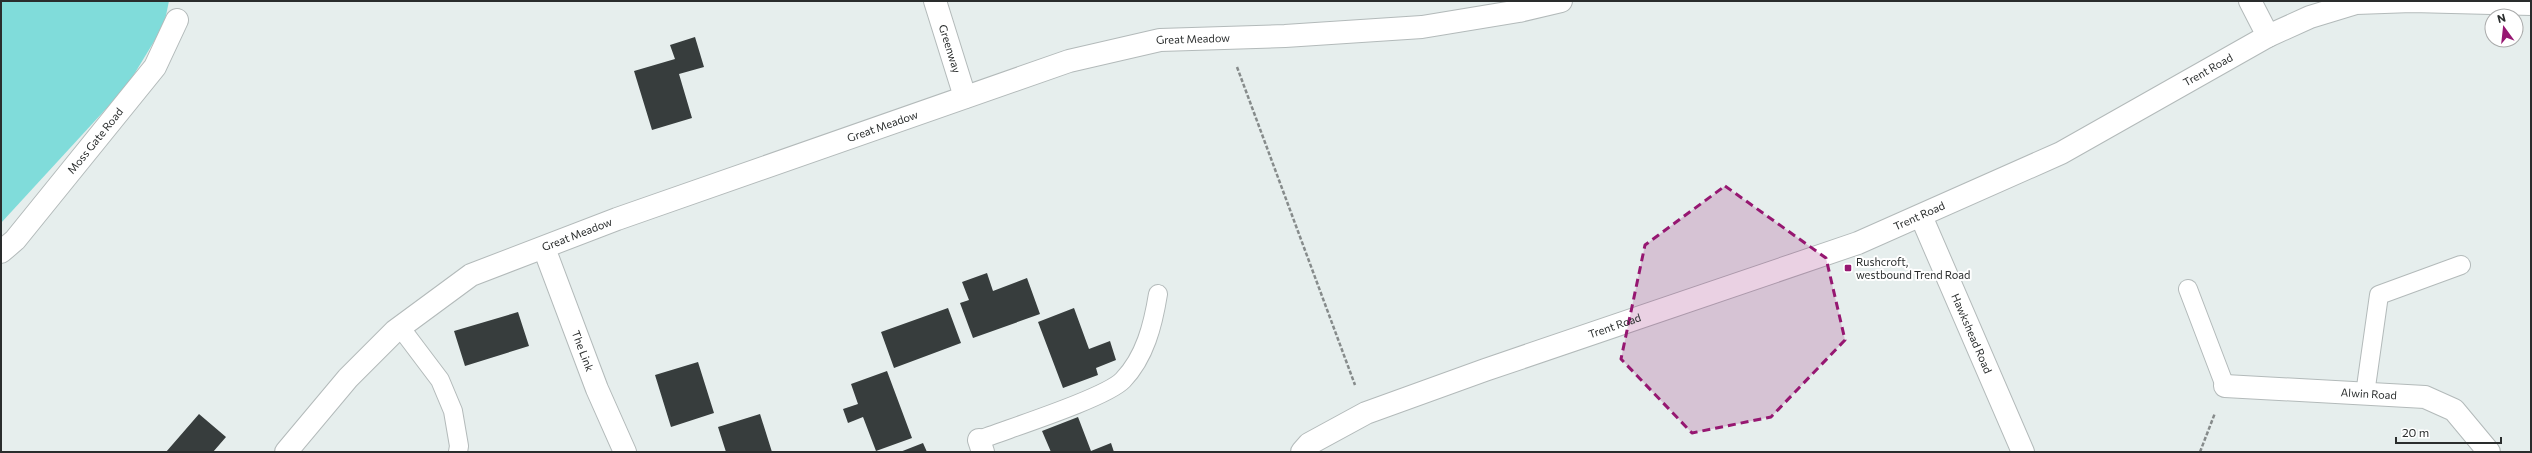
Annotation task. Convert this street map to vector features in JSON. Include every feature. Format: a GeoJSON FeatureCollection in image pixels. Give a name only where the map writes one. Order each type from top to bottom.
{"type":"FeatureCollection","features":[{"type":"Feature","properties":{"kind":"street","name":"Greenway"},"geometry":{"type":"LineString","coordinates":[[935,1],[965,97]]}},
{"type":"Feature","properties":{"kind":"street","name":"Great Meadow"},"geometry":{"type":"LineString","coordinates":[[286,452],[348,378],[400,327],[471,275],[544,248],[617,218],[1069,61],[1160,40],[1226,38],[1422,27],[1519,11],[1561,1]]}},
{"type":"Feature","properties":{"kind":"street"},"geometry":{"type":"LineString","coordinates":[[2250,1],[2268,36]]}},
{"type":"Feature","properties":{"kind":"street","name":"Trent Road"},"geometry":{"type":"LineString","coordinates":[[1302,452],[1309,444],[1366,413],[1485,370],[1858,243],[1921,216],[2061,153],[2268,36],[2310,17],[2356,3],[2412,1],[2531,4]]}},
{"type":"Feature","properties":{"kind":"street","name":"Moss Gate Road"},"geometry":{"type":"LineString","coordinates":[[1,252],[15,240],[155,67],[177,20]]}},
{"type":"Feature","properties":{"kind":"street","name":"Hawkshead Road"},"geometry":{"type":"LineString","coordinates":[[1921,216],[2023,452]]}},
{"type":"Feature","properties":{"kind":"street","name":"The Link"},"geometry":{"type":"LineString","coordinates":[[544,248],[597,389],[625,452]]}},
{"type":"Feature","properties":{"kind":"street","name":"Alwin Road"},"geometry":{"type":"LineString","coordinates":[[2226,386],[2424,397],[2454,410],[2489,452]]}},
{"type":"Feature","properties":{"kind":"lane"},"geometry":{"type":"LineString","coordinates":[[2365,394],[2379,295],[2461,265]]}},
{"type":"Feature","properties":{"kind":"lane"},"geometry":{"type":"LineString","coordinates":[[2188,289],[2226,386]]}},
{"type":"Feature","properties":{"kind":"lane"},"geometry":{"type":"LineString","coordinates":[[981,446],[1122,382],[1138,361],[1151,329],[1158,294]]}},
{"type":"Feature","properties":{"kind":"lane"},"geometry":{"type":"LineString","coordinates":[[400,327],[440,380],[453,411],[459,446],[458,452]]}},
{"type":"Feature","properties":{"kind":"path"},"geometry":{"type":"LineString","coordinates":[[1226,38],[1366,413]]}},
{"type":"Feature","properties":{"kind":"path"},"geometry":{"type":"LineString","coordinates":[[2200,452],[2226,386]]}},
{"type":"Feature","properties":{"kind":"highlighted area"},"geometry":{"type":"Polygon","coordinates":[[[1725,186],[1826,258],[1845,340],[1771,417],[1692,433],[1621,359],[1645,245],[1725,186]]]}},
{"type":"Feature","properties":{"kind":"shaded area"},"geometry":{"type":"Polygon","coordinates":[[[1,1],[169,1],[164,25],[127,86],[1,223],[1,1]]]}},
{"type":"Feature","properties":{"kind":"building"},"geometry":{"type":"Polygon","coordinates":[[[695,37],[704,67],[679,74],[692,118],[652,130],[634,71],[675,59],[670,45],[695,37]]]}},
{"type":"Feature","properties":{"kind":"building"},"geometry":{"type":"Polygon","coordinates":[[[987,273],[993,291],[1027,278],[1040,314],[973,338],[960,303],[969,300],[962,282],[987,273]]]}},
{"type":"Feature","properties":{"kind":"building"},"geometry":{"type":"Polygon","coordinates":[[[948,308],[961,343],[894,368],[881,332],[948,308]]]}},
{"type":"Feature","properties":{"kind":"building"},"geometry":{"type":"Polygon","coordinates":[[[1074,308],[1089,349],[1110,341],[1116,360],[1096,368],[1098,375],[1063,388],[1038,322],[1074,308]]]}},
{"type":"Feature","properties":{"kind":"building"},"geometry":{"type":"Polygon","coordinates":[[[518,312],[529,346],[465,366],[454,331],[518,312]]]}},
{"type":"Feature","properties":{"kind":"building"},"geometry":{"type":"Polygon","coordinates":[[[698,362],[714,413],[671,427],[655,375],[698,362]]]}},
{"type":"Feature","properties":{"kind":"building"},"geometry":{"type":"Polygon","coordinates":[[[887,371],[912,438],[876,451],[863,417],[848,423],[843,409],[858,404],[851,384],[887,371]]]}},
{"type":"Feature","properties":{"kind":"building"},"geometry":{"type":"Polygon","coordinates":[[[199,414],[226,437],[213,452],[166,452],[199,414]]]}},
{"type":"Feature","properties":{"kind":"building"},"geometry":{"type":"Polygon","coordinates":[[[760,414],[772,452],[726,452],[718,427],[760,414]]]}},
{"type":"Feature","properties":{"kind":"building"},"geometry":{"type":"Polygon","coordinates":[[[1078,417],[1091,451],[1111,443],[1114,452],[1051,452],[1042,431],[1078,417]]]}},
{"type":"Feature","properties":{"kind":"building"},"geometry":{"type":"Polygon","coordinates":[[[923,443],[927,452],[900,452],[923,443]]]}},
{"type":"Feature","properties":{"kind":"place","name":"Rushcroft, westbound Trend Road"},"geometry":{"type":"Point","coordinates":[1848,268]}}]}
